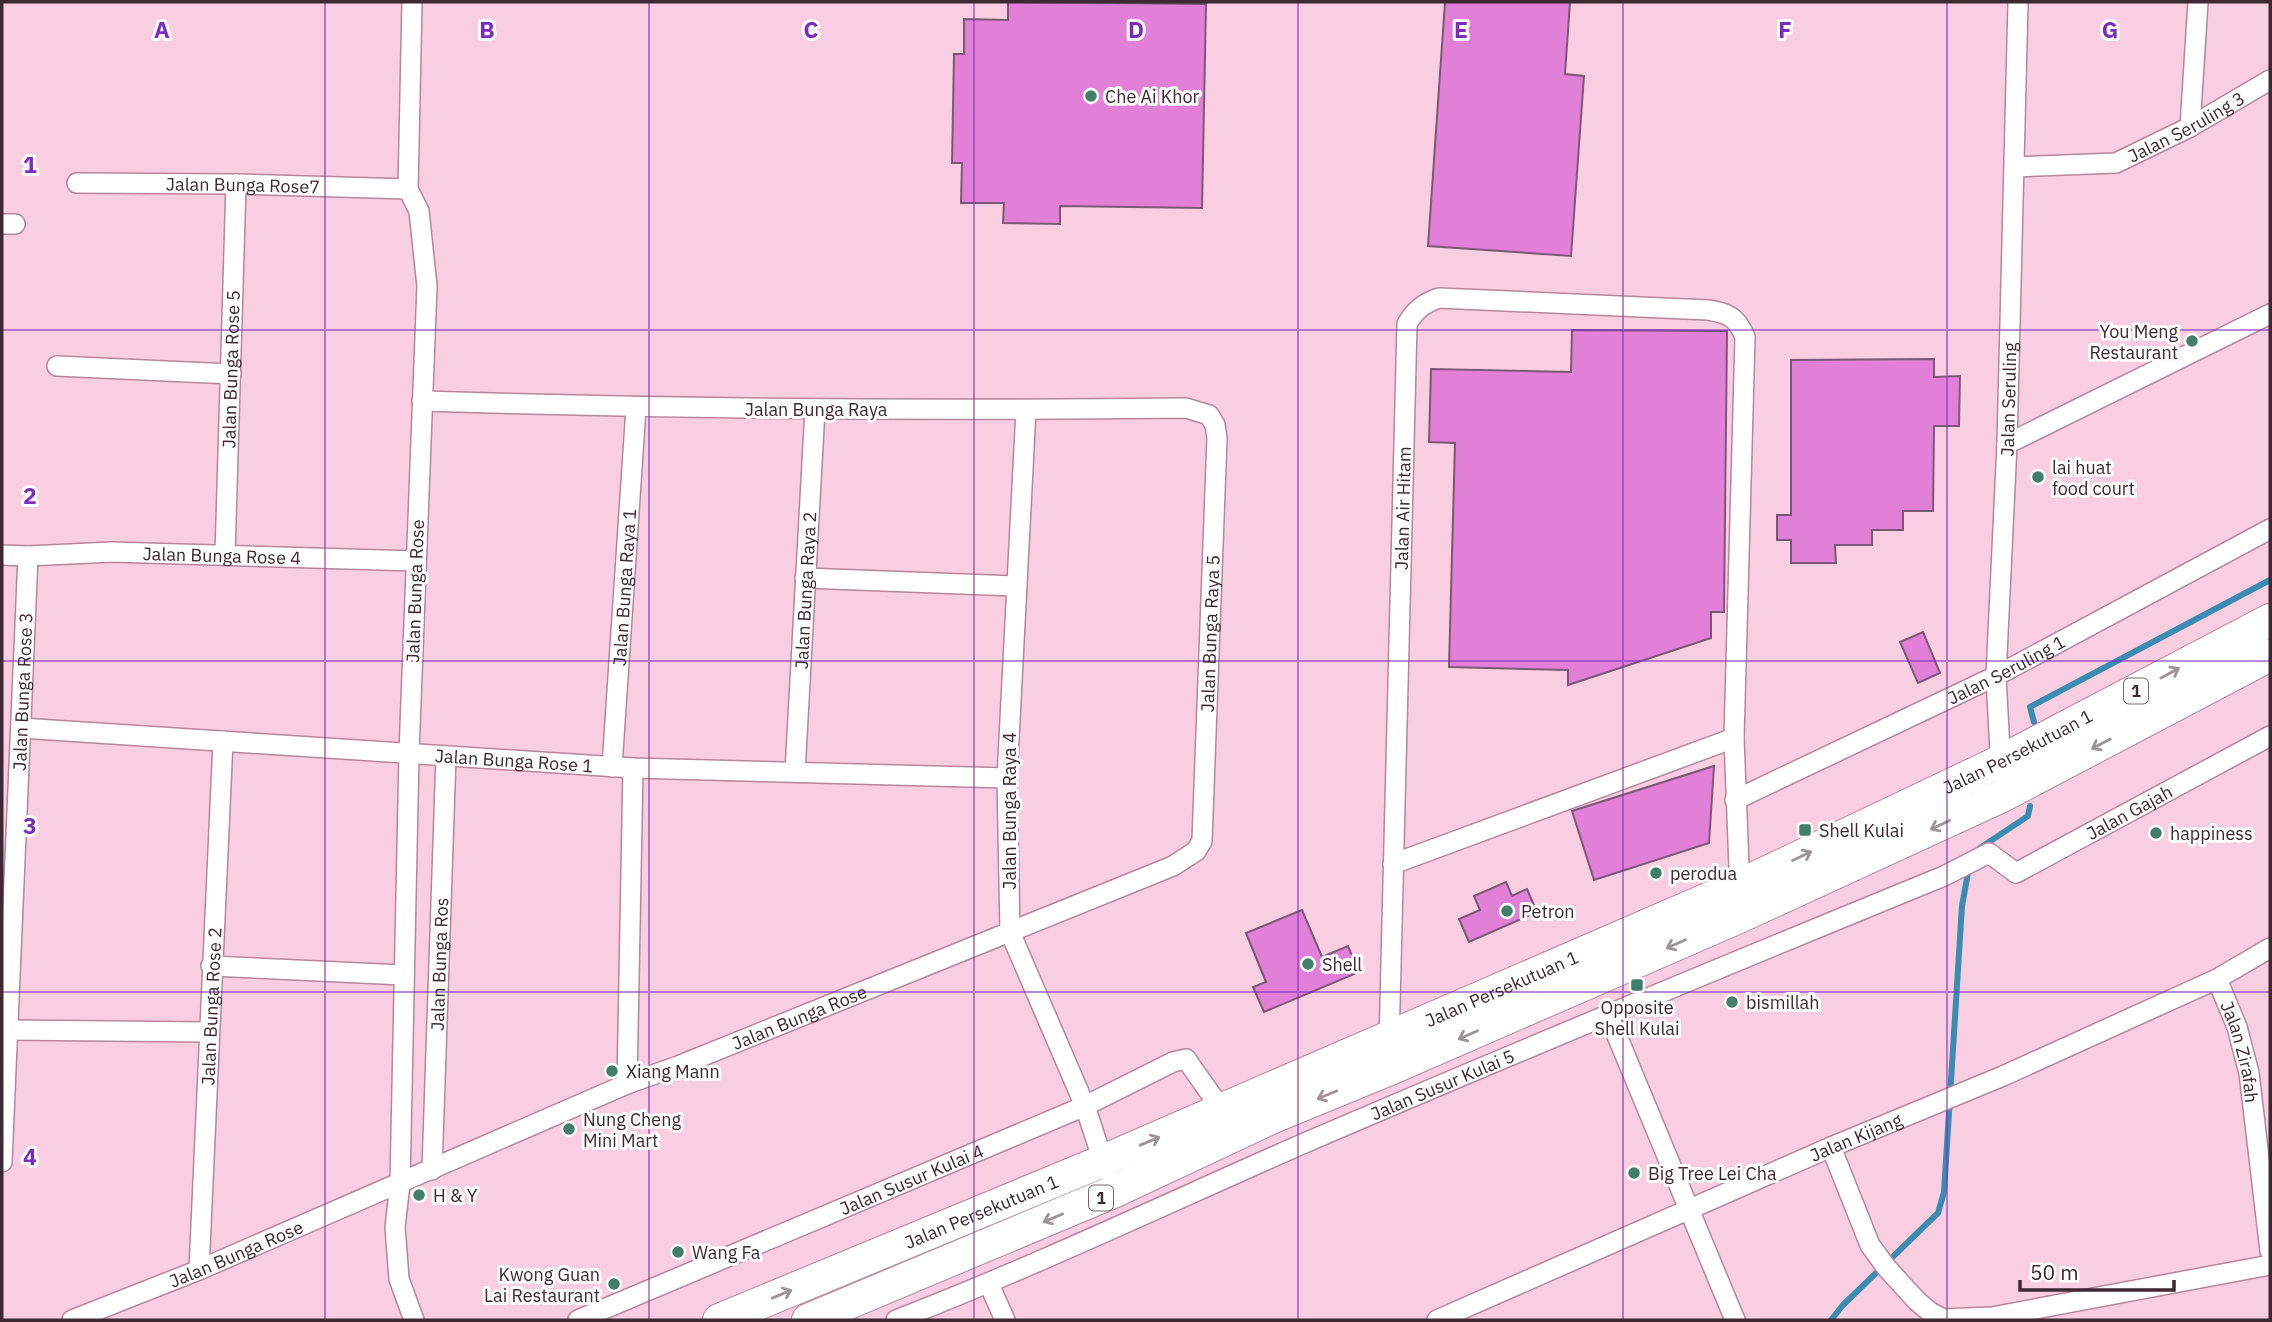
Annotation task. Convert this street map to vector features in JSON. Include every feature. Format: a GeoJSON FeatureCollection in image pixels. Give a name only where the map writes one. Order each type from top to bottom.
{"type":"FeatureCollection","features":[{"type":"Feature","properties":{"kind":"highway","name":"Jalan Persekutuan 1"},"geometry":{"type":"LineString","coordinates":[[719,1320],[1103,1161],[1740,885],[2001,761],[2270,620]]}},
{"type":"Feature","properties":{"kind":"highway","name":"Jalan Persekutuan 1"},"geometry":{"type":"LineString","coordinates":[[808,1320],[1112,1192],[1273,1117],[1391,1069],[1739,917],[2002,796],[2270,655]]}},
{"type":"Feature","properties":{"kind":"street","name":"Jalan Bunga Rose"},"geometry":{"type":"LineString","coordinates":[[412,2],[408,189],[419,211],[427,286],[409,753],[400,1184],[395,1227],[398,1279],[414,1320]]}},
{"type":"Feature","properties":{"kind":"street","name":"Jalan Seruling"},"geometry":{"type":"LineString","coordinates":[[2002,796],[1996,676],[2007,444],[2018,2]]}},
{"type":"Feature","properties":{"kind":"street"},"geometry":{"type":"LineString","coordinates":[[2190,127],[2198,2]]}},
{"type":"Feature","properties":{"kind":"street","name":"Jalan Seruling 3"},"geometry":{"type":"LineString","coordinates":[[2015,167],[2116,163],[2190,127],[2270,80]]}},
{"type":"Feature","properties":{"kind":"street","name":"Jalan Bunga Rose7"},"geometry":{"type":"LineString","coordinates":[[77,183],[408,189]]}},
{"type":"Feature","properties":{"kind":"street","name":"Jalan Bunga Rose 5"},"geometry":{"type":"LineString","coordinates":[[225,555],[236,184]]}},
{"type":"Feature","properties":{"kind":"street","name":"Jalan Air Hitam"},"geometry":{"type":"LineString","coordinates":[[1391,1069],[1389,1037],[1407,324],[1426,302],[1439,298],[1707,310],[1728,313],[1740,322],[1745,337],[1745,352],[1734,738]]}},
{"type":"Feature","properties":{"kind":"street"},"geometry":{"type":"LineString","coordinates":[[2007,444],[2270,314]]}},
{"type":"Feature","properties":{"kind":"street"},"geometry":{"type":"LineString","coordinates":[[57,366],[231,374]]}},
{"type":"Feature","properties":{"kind":"street","name":"Jalan Bunga Raya"},"geometry":{"type":"LineString","coordinates":[[422,401],[636,408],[1186,408],[1209,415]]}},
{"type":"Feature","properties":{"kind":"street","name":"Jalan Bunga Raya 1"},"geometry":{"type":"LineString","coordinates":[[612,767],[636,408]]}},
{"type":"Feature","properties":{"kind":"street","name":"Jalan Bunga Raya 2"},"geometry":{"type":"LineString","coordinates":[[795,772],[815,409]]}},
{"type":"Feature","properties":{"kind":"street","name":"Jalan Bunga Raya 4"},"geometry":{"type":"LineString","coordinates":[[1026,410],[1007,778],[1010,932],[1084,1106],[1112,1192]]}},
{"type":"Feature","properties":{"kind":"street","name":"Jalan Bunga Raya 5"},"geometry":{"type":"LineString","coordinates":[[1196,851],[1202,841],[1203,831],[1217,438],[1215,425],[1209,415]]}},
{"type":"Feature","properties":{"kind":"street","name":"Jalan Seruling 1"},"geometry":{"type":"LineString","coordinates":[[1735,800],[1996,676],[2270,529]]}},
{"type":"Feature","properties":{"kind":"street","name":"Jalan Bunga Rose 4"},"geometry":{"type":"LineString","coordinates":[[2,555],[112,552],[416,561]]}},
{"type":"Feature","properties":{"kind":"street","name":"Jalan Bunga Rose 3"},"geometry":{"type":"LineString","coordinates":[[2,1162],[8,1030],[9,849],[21,728],[28,556]]}},
{"type":"Feature","properties":{"kind":"street"},"geometry":{"type":"LineString","coordinates":[[805,578],[1015,586]]}},
{"type":"Feature","properties":{"kind":"street","name":"Jalan Bunga Rose 1"},"geometry":{"type":"LineString","coordinates":[[21,728],[612,767],[1007,778]]}},
{"type":"Feature","properties":{"kind":"street","name":"Jalan Gajah"},"geometry":{"type":"LineString","coordinates":[[1989,853],[2017,873],[2270,736]]}},
{"type":"Feature","properties":{"kind":"street"},"geometry":{"type":"LineString","coordinates":[[1393,864],[1734,738],[1739,917]]}},
{"type":"Feature","properties":{"kind":"street","name":"Jalan Bunga Rose 2"},"geometry":{"type":"LineString","coordinates":[[199,1270],[223,741]]}},
{"type":"Feature","properties":{"kind":"street","name":"Jalan Bunga Ros"},"geometry":{"type":"LineString","coordinates":[[432,1170],[446,756]]}},
{"type":"Feature","properties":{"kind":"street"},"geometry":{"type":"LineString","coordinates":[[627,1084],[633,768]]}},
{"type":"Feature","properties":{"kind":"street","name":"Jalan Bunga Rose"},"geometry":{"type":"LineString","coordinates":[[72,1320],[199,1270],[627,1084],[678,1066],[1173,866],[1196,851]]}},
{"type":"Feature","properties":{"kind":"street","name":"Jalan Susur Kulai 5"},"geometry":{"type":"LineString","coordinates":[[896,1320],[989,1284],[1300,1146],[1608,1014],[1944,876],[1989,853]]}},
{"type":"Feature","properties":{"kind":"street","name":"Jalan Kijang"},"geometry":{"type":"LineString","coordinates":[[1437,1320],[1830,1147],[2003,1076],[2217,979],[2270,948]]}},
{"type":"Feature","properties":{"kind":"street"},"geometry":{"type":"LineString","coordinates":[[211,966],[403,975]]}},
{"type":"Feature","properties":{"kind":"street","name":"Jalan Zirafah"},"geometry":{"type":"LineString","coordinates":[[2217,979],[2237,1027],[2249,1073],[2270,1251]]}},
{"type":"Feature","properties":{"kind":"street"},"geometry":{"type":"LineString","coordinates":[[1608,1014],[1735,1320]]}},
{"type":"Feature","properties":{"kind":"street"},"geometry":{"type":"LineString","coordinates":[[8,1030],[209,1032]]}},
{"type":"Feature","properties":{"kind":"street","name":"Jalan Susur Kulai 4"},"geometry":{"type":"LineString","coordinates":[[578,1320],[1084,1106],[1173,1062],[1186,1059],[1222,1110]]}},
{"type":"Feature","properties":{"kind":"street"},"geometry":{"type":"LineString","coordinates":[[1830,1147],[1870,1245],[1917,1301],[1943,1319],[1992,1317],[2270,1265]]}},
{"type":"Feature","properties":{"kind":"street"},"geometry":{"type":"LineString","coordinates":[[989,1284],[1005,1320]]}},
{"type":"Feature","properties":{"kind":"building"},"geometry":{"type":"Polygon","coordinates":[[[1008,2],[1206,4],[1202,208],[1060,206],[1060,224],[1003,223],[1004,203],[961,203],[962,163],[952,163],[954,54],[964,54],[964,19],[1008,20],[1008,2]]]}},
{"type":"Feature","properties":{"kind":"building"},"geometry":{"type":"Polygon","coordinates":[[[1445,2],[1570,2],[1565,74],[1584,76],[1571,256],[1428,246],[1445,2]]]}},
{"type":"Feature","properties":{"kind":"building"},"geometry":{"type":"Polygon","coordinates":[[[1572,330],[1727,331],[1724,612],[1711,612],[1711,638],[1568,685],[1568,670],[1449,667],[1455,443],[1429,442],[1431,369],[1571,372],[1572,330]]]}},
{"type":"Feature","properties":{"kind":"building"},"geometry":{"type":"Polygon","coordinates":[[[1934,359],[1934,377],[1960,376],[1959,426],[1934,426],[1933,511],[1903,511],[1903,530],[1872,530],[1872,545],[1835,545],[1836,563],[1791,563],[1791,540],[1777,540],[1777,515],[1791,515],[1791,360],[1934,359]]]}},
{"type":"Feature","properties":{"kind":"building"},"geometry":{"type":"Polygon","coordinates":[[[1923,632],[1940,673],[1918,683],[1900,642],[1923,632]]]}},
{"type":"Feature","properties":{"kind":"building"},"geometry":{"type":"Polygon","coordinates":[[[1714,766],[1709,843],[1594,880],[1572,811],[1714,766]]]}},
{"type":"Feature","properties":{"kind":"building","name":"Petron"},"geometry":{"type":"Polygon","coordinates":[[[1506,882],[1512,896],[1527,889],[1537,912],[1469,942],[1459,919],[1480,910],[1474,896],[1506,882]]]}},
{"type":"Feature","properties":{"kind":"building","name":"Shell"},"geometry":{"type":"Polygon","coordinates":[[[1302,910],[1322,957],[1348,946],[1359,972],[1264,1012],[1253,987],[1266,982],[1246,933],[1302,910]]]}},
{"type":"Feature","properties":{"kind":"waterway"},"geometry":{"type":"LineString","coordinates":[[2034,722],[2030,707],[2270,580]]}},
{"type":"Feature","properties":{"kind":"waterway"},"geometry":{"type":"LineString","coordinates":[[1980,848],[2028,816],[2030,806]]}},
{"type":"Feature","properties":{"kind":"waterway"},"geometry":{"type":"LineString","coordinates":[[1831,1320],[1843,1305],[1938,1213],[1944,1192],[1962,906],[1969,867]]}},
{"type":"Feature","properties":{"kind":"place","name":"Che Ai Khor"},"geometry":{"type":"Point","coordinates":[1091,96]}},
{"type":"Feature","properties":{"kind":"place","name":"You Meng Restaurant"},"geometry":{"type":"Point","coordinates":[2192,341]}},
{"type":"Feature","properties":{"kind":"place","name":"lai huat food court"},"geometry":{"type":"Point","coordinates":[2038,477]}},
{"type":"Feature","properties":{"kind":"place","name":"Shell Kulai"},"geometry":{"type":"Point","coordinates":[1805,830]}},
{"type":"Feature","properties":{"kind":"place","name":"happiness"},"geometry":{"type":"Point","coordinates":[2156,833]}},
{"type":"Feature","properties":{"kind":"place","name":"perodua"},"geometry":{"type":"Point","coordinates":[1656,873]}},
{"type":"Feature","properties":{"kind":"place","name":"Petron"},"geometry":{"type":"Point","coordinates":[1507,911]}},
{"type":"Feature","properties":{"kind":"place","name":"Shell"},"geometry":{"type":"Point","coordinates":[1308,964]}},
{"type":"Feature","properties":{"kind":"place","name":"Opposite Shell Kulai"},"geometry":{"type":"Point","coordinates":[1637,985]}},
{"type":"Feature","properties":{"kind":"place","name":"bismillah"},"geometry":{"type":"Point","coordinates":[1732,1002]}},
{"type":"Feature","properties":{"kind":"place","name":"Xiang Mann"},"geometry":{"type":"Point","coordinates":[612,1071]}},
{"type":"Feature","properties":{"kind":"place","name":"Nung Cheng Mini Mart"},"geometry":{"type":"Point","coordinates":[569,1129]}},
{"type":"Feature","properties":{"kind":"place","name":"Big Tree Lei Cha"},"geometry":{"type":"Point","coordinates":[1634,1173]}},
{"type":"Feature","properties":{"kind":"place","name":"H & Y"},"geometry":{"type":"Point","coordinates":[419,1195]}},
{"type":"Feature","properties":{"kind":"place","name":"Wang Fa"},"geometry":{"type":"Point","coordinates":[678,1252]}},
{"type":"Feature","properties":{"kind":"place","name":"Kwong Guan Lai Restaurant"},"geometry":{"type":"Point","coordinates":[614,1284]}}]}
